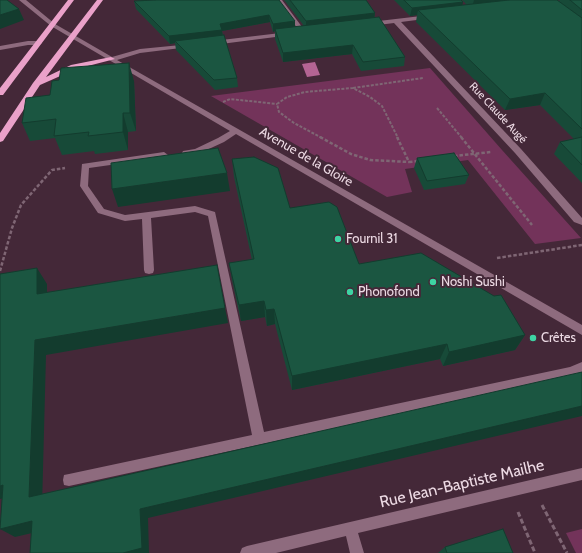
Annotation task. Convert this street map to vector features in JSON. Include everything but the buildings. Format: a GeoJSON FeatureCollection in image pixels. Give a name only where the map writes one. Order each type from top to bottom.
{"type":"FeatureCollection","features":[{"type":"Feature","properties":{"kind":"main road"},"geometry":{"type":"LineString","coordinates":[[0,93],[71,0]]}},
{"type":"Feature","properties":{"kind":"main road"},"geometry":{"type":"LineString","coordinates":[[0,139],[36,83],[100,0]]}},
{"type":"Feature","properties":{"kind":"main road"},"geometry":{"type":"LineString","coordinates":[[36,83],[74,67],[110,60]]}},
{"type":"Feature","properties":{"kind":"street","name":"Avenue de la Gloire"},"geometry":{"type":"LineString","coordinates":[[22,0],[53,25],[110,60],[582,330]]}},
{"type":"Feature","properties":{"kind":"street"},"geometry":{"type":"LineString","coordinates":[[279,0],[304,32]]}},
{"type":"Feature","properties":{"kind":"street"},"geometry":{"type":"LineString","coordinates":[[365,25],[440,16]]}},
{"type":"Feature","properties":{"kind":"street","name":"Rue Claude Augé"},"geometry":{"type":"LineString","coordinates":[[396,21],[518,151],[577,220],[582,222]]}},
{"type":"Feature","properties":{"kind":"street"},"geometry":{"type":"LineString","coordinates":[[202,44],[311,31]]}},
{"type":"Feature","properties":{"kind":"street"},"geometry":{"type":"LineString","coordinates":[[0,48],[28,43],[39,43]]}},
{"type":"Feature","properties":{"kind":"street"},"geometry":{"type":"LineString","coordinates":[[110,60],[140,51],[195,45]]}},
{"type":"Feature","properties":{"kind":"street"},"geometry":{"type":"LineString","coordinates":[[235,131],[221,140],[197,151],[85,166],[84,186],[102,211],[124,218],[195,209],[212,214],[259,439]]}},
{"type":"Feature","properties":{"kind":"street"},"geometry":{"type":"LineString","coordinates":[[146,215],[149,270]]}},
{"type":"Feature","properties":{"kind":"street"},"geometry":{"type":"LineString","coordinates":[[69,480],[571,372],[582,367]]}},
{"type":"Feature","properties":{"kind":"street","name":"Rue Jean-Baptiste Mailhe"},"geometry":{"type":"LineString","coordinates":[[247,553],[582,474]]}},
{"type":"Feature","properties":{"kind":"street"},"geometry":{"type":"LineString","coordinates":[[350,528],[357,553]]}},
{"type":"Feature","properties":{"kind":"path"},"geometry":{"type":"LineString","coordinates":[[222,102],[230,99],[277,104],[287,97],[305,92],[353,88],[446,75]]}},
{"type":"Feature","properties":{"kind":"path"},"geometry":{"type":"LineString","coordinates":[[353,88],[370,97],[382,106],[409,162]]}},
{"type":"Feature","properties":{"kind":"path"},"geometry":{"type":"LineString","coordinates":[[277,104],[279,112],[294,123],[351,154],[370,160],[391,162],[422,161]]}},
{"type":"Feature","properties":{"kind":"path"},"geometry":{"type":"LineString","coordinates":[[437,108],[532,225]]}},
{"type":"Feature","properties":{"kind":"path"},"geometry":{"type":"LineString","coordinates":[[451,157],[502,150],[518,151]]}},
{"type":"Feature","properties":{"kind":"path"},"geometry":{"type":"LineString","coordinates":[[0,271],[12,228],[21,205],[52,170],[85,166]]}},
{"type":"Feature","properties":{"kind":"path"},"geometry":{"type":"LineString","coordinates":[[497,258],[582,245]]}},
{"type":"Feature","properties":{"kind":"path"},"geometry":{"type":"LineString","coordinates":[[532,485],[567,553]]}},
{"type":"Feature","properties":{"kind":"path"},"geometry":{"type":"LineString","coordinates":[[509,491],[535,553]]}},
{"type":"Feature","properties":{"kind":"shaded area"},"geometry":{"type":"Polygon","coordinates":[[[315,62],[320,75],[307,77],[302,64],[315,62]]]}},
{"type":"Feature","properties":{"kind":"shaded area"},"geometry":{"type":"Polygon","coordinates":[[[430,68],[581,238],[535,244],[468,160],[405,169],[412,192],[387,197],[211,96],[430,68]]]}},
{"type":"Feature","properties":{"kind":"shaded area"},"geometry":{"type":"Polygon","coordinates":[[[582,529],[582,553],[576,553],[566,533],[582,529]]]}},
{"type":"Feature","properties":{"kind":"place","name":"Fournil 31"},"geometry":{"type":"Point","coordinates":[338,239]}},
{"type":"Feature","properties":{"kind":"place","name":"Noshi Sushi"},"geometry":{"type":"Point","coordinates":[433,282]}},
{"type":"Feature","properties":{"kind":"place","name":"Phonofond"},"geometry":{"type":"Point","coordinates":[350,292]}},
{"type":"Feature","properties":{"kind":"place","name":"Crêtes"},"geometry":{"type":"Point","coordinates":[533,338]}}]}
